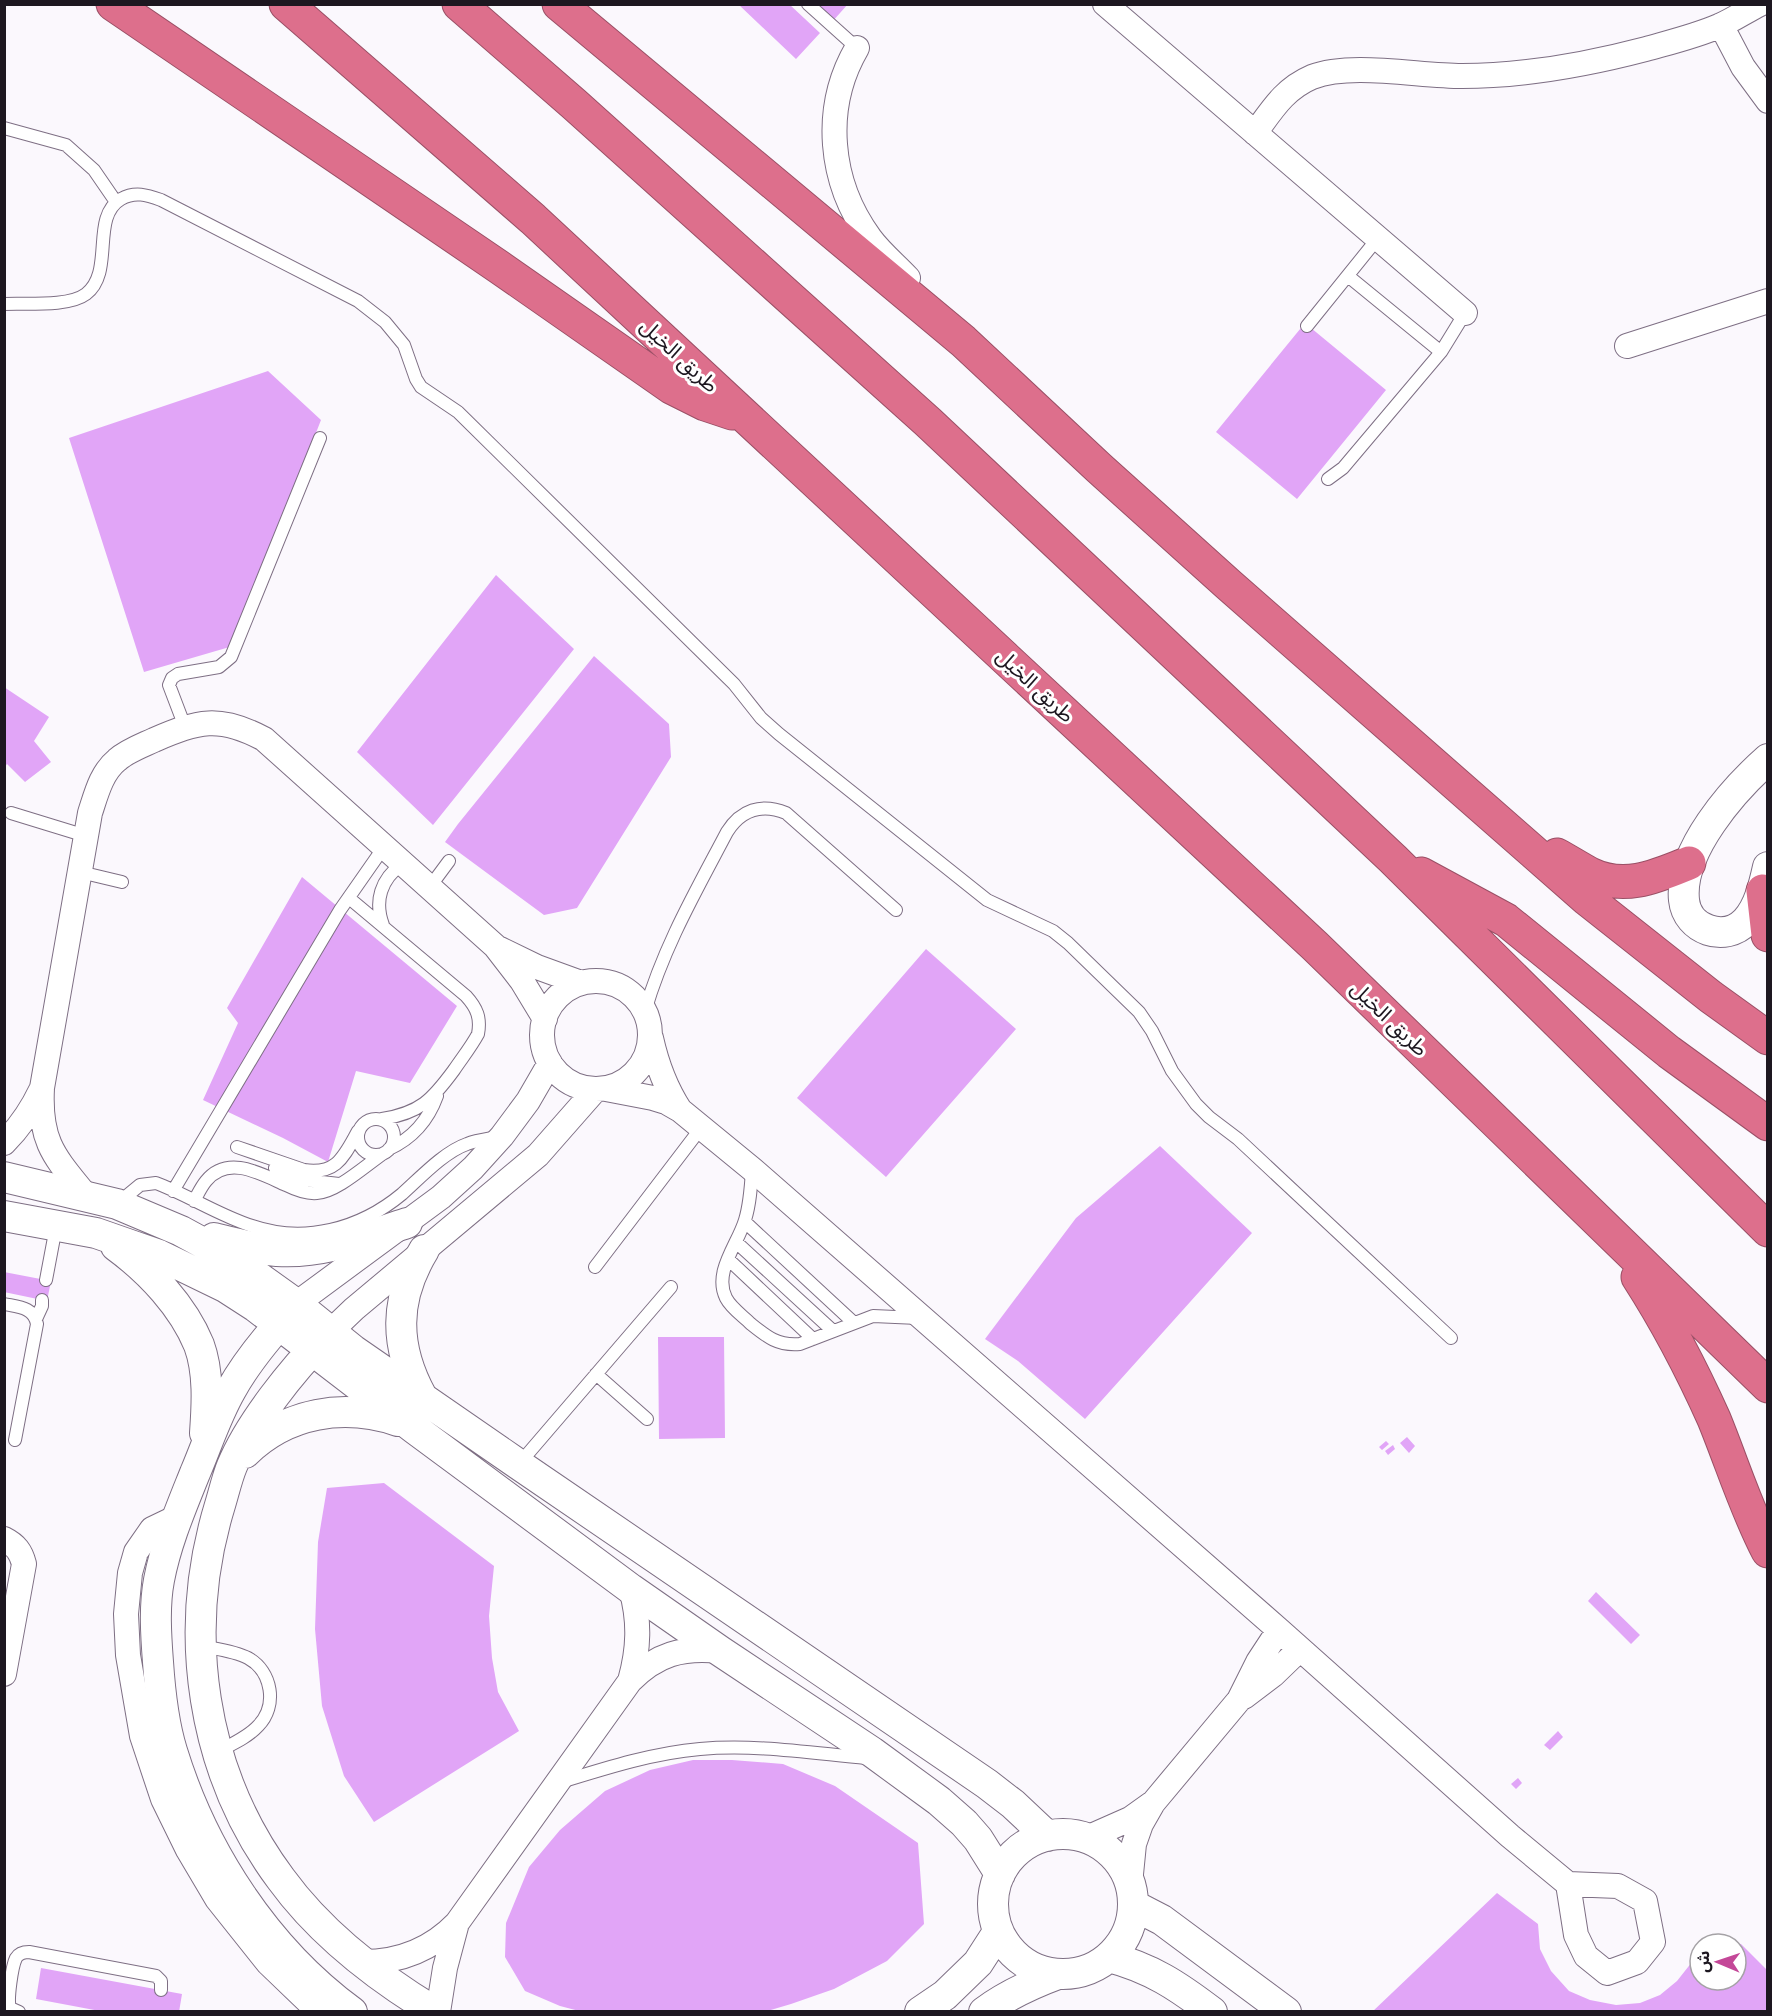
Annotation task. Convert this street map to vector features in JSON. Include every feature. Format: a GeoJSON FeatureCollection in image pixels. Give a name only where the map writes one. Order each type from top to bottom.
{"type":"FeatureCollection","features":[{"type":"Feature","properties":{"kind":"highway"},"geometry":{"type":"LineString","coordinates":[[113,4],[671,387],[705,404],[743,416]]}},
{"type":"Feature","properties":{"kind":"highway","name":"طريق الخيل"},"geometry":{"type":"LineString","coordinates":[[286,4],[533,219],[1315,946],[1767,1386]]}},
{"type":"Feature","properties":{"kind":"highway"},"geometry":{"type":"LineString","coordinates":[[459,4],[574,104],[928,422],[1393,859],[1767,1230]]}},
{"type":"Feature","properties":{"kind":"highway"},"geometry":{"type":"LineString","coordinates":[[559,4],[963,341],[1229,585],[1610,919],[1767,1038]]}},
{"type":"Feature","properties":{"kind":"highway"},"geometry":{"type":"LineString","coordinates":[[1516,836],[1536,843],[1590,874],[1614,881],[1632,882],[1651,879],[1689,863]]}},
{"type":"Feature","properties":{"kind":"highway"},"geometry":{"type":"LineString","coordinates":[[1393,859],[1475,901],[1506,920],[1669,1052],[1767,1124]]}},
{"type":"Feature","properties":{"kind":"highway"},"geometry":{"type":"LineString","coordinates":[[1765,879],[1767,935]]}},
{"type":"Feature","properties":{"kind":"highway"},"geometry":{"type":"LineString","coordinates":[[1602,1226],[1652,1299],[1688,1366],[1714,1419],[1767,1551]]}},
{"type":"Feature","properties":{"kind":"street"},"geometry":{"type":"LineString","coordinates":[[1105,4],[1465,312]]}},
{"type":"Feature","properties":{"kind":"street"},"geometry":{"type":"LineString","coordinates":[[1255,133],[1285,94],[1313,77],[1361,70],[1461,76],[1536,72],[1609,59],[1674,42],[1721,25],[1760,4]]}},
{"type":"Feature","properties":{"kind":"street"},"geometry":{"type":"LineString","coordinates":[[1721,25],[1743,66],[1767,101]]}},
{"type":"Feature","properties":{"kind":"street"},"geometry":{"type":"LineString","coordinates":[[857,48],[847,65],[841,84],[834,123],[836,162],[847,200],[871,240],[962,331],[963,341]]}},
{"type":"Feature","properties":{"kind":"street"},"geometry":{"type":"LineString","coordinates":[[1627,346],[1767,302]]}},
{"type":"Feature","properties":{"kind":"street"},"geometry":{"type":"LineString","coordinates":[[87,1197],[55,1157],[45,1135],[41,1112],[42,1088],[90,813],[104,775],[116,760],[133,749],[185,727],[205,723],[226,723],[246,729],[264,739],[495,946],[522,981],[545,1019]]}},
{"type":"Feature","properties":{"kind":"street"},"geometry":{"type":"LineString","coordinates":[[1765,879],[1751,914],[1737,928],[1717,933],[1707,930],[1692,920],[1686,910],[1684,881],[1689,863],[1715,817],[1733,794],[1767,759]]}},
{"type":"Feature","properties":{"kind":"street"},"geometry":{"type":"LineString","coordinates":[[495,946],[537,967],[581,983]]}},
{"type":"Feature","properties":{"kind":"street"},"geometry":{"type":"LineString","coordinates":[[457,1923],[436,2012],[387,1981],[315,1920],[281,1879],[252,1834],[229,1786],[212,1736],[202,1683],[199,1630],[203,1577],[214,1525],[232,1465],[264,1411],[321,1341],[354,1309],[538,1155],[601,1089],[623,1082],[637,1071],[649,1049],[650,1037],[645,1011],[632,995],[623,988],[599,981],[581,983],[569,988],[558,997],[550,1007],[542,1030],[550,1063],[565,1079],[585,1088],[601,1089],[652,1098],[680,1110]]}},
{"type":"Feature","properties":{"kind":"street"},"geometry":{"type":"LineString","coordinates":[[650,1037],[658,1068],[680,1110],[752,1169],[1279,1630],[1510,1836],[1568,1884]]}},
{"type":"Feature","properties":{"kind":"street"},"geometry":{"type":"LineString","coordinates":[[352,2012],[294,1960],[254,1914],[220,1863],[197,1817],[172,1750],[160,1699],[156,1638],[159,1581],[177,1517],[214,1424],[231,1390],[252,1358],[287,1314],[323,1283],[407,1223],[474,1168],[528,1101],[550,1063]]}},
{"type":"Feature","properties":{"kind":"street"},"geometry":{"type":"LineString","coordinates":[[4,1143],[26,1118],[42,1088]]}},
{"type":"Feature","properties":{"kind":"street"},"geometry":{"type":"LineString","coordinates":[[4,1177],[117,1204],[181,1231],[236,1261],[287,1314],[321,1341],[415,1429],[632,1589],[939,1801],[978,1839],[1000,1874]]}},
{"type":"Feature","properties":{"kind":"street"},"geometry":{"type":"LineString","coordinates":[[4,1216],[96,1233],[159,1255],[287,1314]]}},
{"type":"Feature","properties":{"kind":"street"},"geometry":{"type":"LineString","coordinates":[[181,1231],[268,1249],[302,1251],[351,1242],[407,1223]]}},
{"type":"Feature","properties":{"kind":"street"},"geometry":{"type":"LineString","coordinates":[[96,1233],[118,1247],[157,1282],[188,1323],[200,1346],[204,1369],[206,1414],[201,1460]]}},
{"type":"Feature","properties":{"kind":"street"},"geometry":{"type":"LineString","coordinates":[[422,1396],[406,1361],[401,1323],[407,1285],[414,1266],[424,1250]]}},
{"type":"Feature","properties":{"kind":"street"},"geometry":{"type":"LineString","coordinates":[[321,1341],[353,1350],[422,1396],[987,1784],[1013,1804],[1047,1836]]}},
{"type":"Feature","properties":{"kind":"street"},"geometry":{"type":"LineString","coordinates":[[232,1465],[268,1435],[310,1415],[346,1411],[364,1413],[382,1416],[415,1429]]}},
{"type":"Feature","properties":{"kind":"street"},"geometry":{"type":"LineString","coordinates":[[177,1517],[152,1529],[136,1552],[130,1573],[126,1614],[128,1654],[142,1736],[163,1799],[188,1850],[217,1899],[268,1963],[318,2012]]}},
{"type":"Feature","properties":{"kind":"street"},"geometry":{"type":"LineString","coordinates":[[4,1539],[15,1545],[21,1553],[24,1564],[4,1674]]}},
{"type":"Feature","properties":{"kind":"street"},"geometry":{"type":"LineString","coordinates":[[630,1681],[635,1663],[638,1625],[632,1589]]}},
{"type":"Feature","properties":{"kind":"street"},"geometry":{"type":"LineString","coordinates":[[1279,1630],[1258,1662],[1239,1700],[1153,1803],[1141,1824],[1134,1844],[1131,1894],[1130,1924],[1122,1942],[1109,1957],[1090,1969],[1069,1974],[1039,1970],[1022,1961],[1008,1948],[998,1932],[993,1912],[994,1892],[1000,1874],[1008,1860],[1019,1849],[1047,1836],[1074,1835],[1087,1838],[1114,1856],[1124,1869],[1131,1894],[1149,1911],[1286,2012]]}},
{"type":"Feature","properties":{"kind":"street"},"geometry":{"type":"LineString","coordinates":[[1239,1700],[1273,1675],[1300,1649]]}},
{"type":"Feature","properties":{"kind":"street"},"geometry":{"type":"LineString","coordinates":[[363,1962],[393,1960],[422,1951],[457,1923],[630,1681],[649,1665],[671,1654],[687,1650],[720,1651]]}},
{"type":"Feature","properties":{"kind":"street"},"geometry":{"type":"LineString","coordinates":[[1087,1838],[1130,1819],[1153,1803]]}},
{"type":"Feature","properties":{"kind":"street"},"geometry":{"type":"LineString","coordinates":[[920,2012],[945,1995],[978,1963],[998,1932]]}},
{"type":"Feature","properties":{"kind":"street"},"geometry":{"type":"LineString","coordinates":[[1109,1957],[1153,1971],[1173,1982],[1212,2012]]}},
{"type":"Feature","properties":{"kind":"street"},"geometry":{"type":"LineString","coordinates":[[984,2012],[1002,1998],[1058,1974]]}},
{"type":"Feature","properties":{"kind":"lane"},"geometry":{"type":"LineString","coordinates":[[807,4],[857,48]]}},
{"type":"Feature","properties":{"kind":"lane"},"geometry":{"type":"LineString","coordinates":[[4,128],[66,145],[94,170],[116,202]]}},
{"type":"Feature","properties":{"kind":"lane"},"geometry":{"type":"LineString","coordinates":[[4,304],[68,302],[84,296],[91,289],[99,274],[106,220],[110,209],[116,202],[134,194],[143,194],[161,200],[358,302],[385,322],[404,345],[421,387],[458,412],[734,684],[770,726],[987,900],[1053,931],[1068,943],[1139,1012],[1152,1031],[1172,1071],[1196,1104],[1209,1117],[1238,1138],[1451,1338]]}},
{"type":"Feature","properties":{"kind":"lane"},"geometry":{"type":"LineString","coordinates":[[1307,326],[1378,238]]}},
{"type":"Feature","properties":{"kind":"lane"},"geometry":{"type":"LineString","coordinates":[[1348,276],[1441,352]]}},
{"type":"Feature","properties":{"kind":"lane"},"geometry":{"type":"LineString","coordinates":[[1328,479],[1343,468],[1441,352],[1465,312]]}},
{"type":"Feature","properties":{"kind":"lane"},"geometry":{"type":"LineString","coordinates":[[185,727],[169,685],[172,678],[178,674],[219,667],[231,657],[320,438]]}},
{"type":"Feature","properties":{"kind":"lane"},"geometry":{"type":"LineString","coordinates":[[645,1011],[662,959],[674,934],[727,832],[732,824],[746,813],[760,808],[786,813],[896,910]]}},
{"type":"Feature","properties":{"kind":"lane"},"geometry":{"type":"LineString","coordinates":[[11,813],[86,836]]}},
{"type":"Feature","properties":{"kind":"lane"},"geometry":{"type":"LineString","coordinates":[[173,1191],[349,898],[384,847]]}},
{"type":"Feature","properties":{"kind":"lane"},"geometry":{"type":"LineString","coordinates":[[429,888],[448,861]]}},
{"type":"Feature","properties":{"kind":"lane"},"geometry":{"type":"LineString","coordinates":[[383,927],[378,902],[381,890],[391,873],[402,864]]}},
{"type":"Feature","properties":{"kind":"lane"},"geometry":{"type":"LineString","coordinates":[[80,872],[122,882]]}},
{"type":"Feature","properties":{"kind":"lane"},"geometry":{"type":"LineString","coordinates":[[194,1201],[205,1181],[215,1173],[227,1168],[244,1167],[306,1193],[329,1191],[410,1137],[419,1128],[433,1107],[438,1093],[478,1034],[480,1024],[478,1013],[466,996],[349,898]]}},
{"type":"Feature","properties":{"kind":"lane"},"geometry":{"type":"LineString","coordinates":[[339,1184],[304,1180],[238,1149],[304,1170],[316,1172],[327,1169],[337,1164],[358,1131],[368,1120],[410,1112],[438,1093]]}},
{"type":"Feature","properties":{"kind":"lane"},"geometry":{"type":"LineString","coordinates":[[358,1131],[357,1138],[363,1151],[376,1155],[386,1151],[393,1143],[394,1135],[388,1123],[382,1119]]}},
{"type":"Feature","properties":{"kind":"lane"},"geometry":{"type":"LineString","coordinates":[[595,1267],[701,1128]]}},
{"type":"Feature","properties":{"kind":"lane"},"geometry":{"type":"LineString","coordinates":[[117,1204],[133,1189],[147,1183],[156,1183],[253,1227],[282,1233],[311,1234],[340,1228],[368,1217],[393,1202],[455,1150],[465,1144],[502,1136]]}},
{"type":"Feature","properties":{"kind":"lane"},"geometry":{"type":"LineString","coordinates":[[752,1169],[745,1222],[728,1259],[722,1281],[726,1300],[732,1307],[768,1338],[789,1345],[800,1344],[873,1316],[921,1318]]}},
{"type":"Feature","properties":{"kind":"lane"},"geometry":{"type":"LineString","coordinates":[[745,1222],[854,1323]]}},
{"type":"Feature","properties":{"kind":"lane"},"geometry":{"type":"LineString","coordinates":[[46,1280],[56,1225]]}},
{"type":"Feature","properties":{"kind":"lane"},"geometry":{"type":"LineString","coordinates":[[736,1242],[833,1331]]}},
{"type":"Feature","properties":{"kind":"lane"},"geometry":{"type":"LineString","coordinates":[[728,1259],[813,1339]]}},
{"type":"Feature","properties":{"kind":"lane"},"geometry":{"type":"LineString","coordinates":[[518,1464],[671,1287]]}},
{"type":"Feature","properties":{"kind":"lane"},"geometry":{"type":"LineString","coordinates":[[36,1318],[42,1306],[42,1300]]}},
{"type":"Feature","properties":{"kind":"lane"},"geometry":{"type":"LineString","coordinates":[[4,1304],[26,1308],[36,1318],[37,1324],[15,1440]]}},
{"type":"Feature","properties":{"kind":"lane"},"geometry":{"type":"LineString","coordinates":[[596,1374],[647,1419]]}},
{"type":"Feature","properties":{"kind":"lane"},"geometry":{"type":"LineString","coordinates":[[201,1645],[247,1657],[264,1672],[271,1694],[270,1706],[259,1726],[218,1752]]}},
{"type":"Feature","properties":{"kind":"lane"},"geometry":{"type":"LineString","coordinates":[[557,1784],[657,1756],[702,1749],[752,1749],[881,1759]]}},
{"type":"Feature","properties":{"kind":"lane"},"geometry":{"type":"LineString","coordinates":[[19,2012],[10,2008],[8,2000],[16,1958],[23,1952],[156,1976],[161,1981],[161,1990]]}},
{"type":"Feature","properties":{"kind":"building"},"geometry":{"type":"Polygon","coordinates":[[[738,4],[789,4],[820,33],[796,59],[738,4]]]}},
{"type":"Feature","properties":{"kind":"building"},"geometry":{"type":"Polygon","coordinates":[[[814,4],[848,4],[832,22],[814,4]]]}},
{"type":"Feature","properties":{"kind":"building"},"geometry":{"type":"Polygon","coordinates":[[[1305,323],[1386,390],[1297,499],[1216,432],[1305,323]]]}},
{"type":"Feature","properties":{"kind":"building"},"geometry":{"type":"Polygon","coordinates":[[[268,371],[321,420],[233,646],[144,672],[69,438],[268,371]]]}},
{"type":"Feature","properties":{"kind":"building"},"geometry":{"type":"Polygon","coordinates":[[[496,575],[574,649],[433,825],[357,752],[496,575]]]}},
{"type":"Feature","properties":{"kind":"building"},"geometry":{"type":"Polygon","coordinates":[[[594,656],[669,724],[671,757],[577,908],[544,915],[445,842],[594,656]]]}},
{"type":"Feature","properties":{"kind":"building"},"geometry":{"type":"Polygon","coordinates":[[[4,687],[49,717],[34,741],[51,762],[25,782],[7,764],[4,768],[4,687]]]}},
{"type":"Feature","properties":{"kind":"building"},"geometry":{"type":"Polygon","coordinates":[[[302,877],[457,1006],[410,1083],[356,1071],[328,1162],[203,1100],[238,1023],[227,1008],[302,877]]]}},
{"type":"Feature","properties":{"kind":"building"},"geometry":{"type":"Polygon","coordinates":[[[926,949],[1016,1029],[886,1177],[797,1098],[926,949]]]}},
{"type":"Feature","properties":{"kind":"building"},"geometry":{"type":"Polygon","coordinates":[[[1160,1146],[1252,1233],[1085,1419],[1018,1361],[985,1339],[1076,1218],[1160,1146]]]}},
{"type":"Feature","properties":{"kind":"building"},"geometry":{"type":"Polygon","coordinates":[[[4,1272],[51,1281],[47,1301],[4,1292],[4,1272]]]}},
{"type":"Feature","properties":{"kind":"building"},"geometry":{"type":"Polygon","coordinates":[[[658,1337],[724,1337],[725,1438],[659,1439],[658,1337]]]}},
{"type":"Feature","properties":{"kind":"building"},"geometry":{"type":"Polygon","coordinates":[[[1407,1437],[1415,1446],[1409,1453],[1400,1443],[1407,1437]]]}},
{"type":"Feature","properties":{"kind":"building"},"geometry":{"type":"Polygon","coordinates":[[[1386,1441],[1389,1444],[1382,1450],[1379,1447],[1386,1441]]]}},
{"type":"Feature","properties":{"kind":"building"},"geometry":{"type":"Polygon","coordinates":[[[1393,1445],[1395,1449],[1388,1455],[1385,1451],[1393,1445]]]}},
{"type":"Feature","properties":{"kind":"building"},"geometry":{"type":"Polygon","coordinates":[[[384,1483],[494,1566],[489,1616],[492,1658],[498,1692],[519,1731],[374,1822],[344,1776],[322,1706],[315,1629],[318,1542],[327,1488],[384,1483]]]}},
{"type":"Feature","properties":{"kind":"building"},"geometry":{"type":"Polygon","coordinates":[[[1596,1592],[1640,1635],[1631,1644],[1588,1601],[1596,1592]]]}},
{"type":"Feature","properties":{"kind":"building"},"geometry":{"type":"Polygon","coordinates":[[[1558,1731],[1563,1737],[1550,1750],[1544,1745],[1558,1731]]]}},
{"type":"Feature","properties":{"kind":"building"},"geometry":{"type":"Polygon","coordinates":[[[693,1760],[783,1764],[835,1786],[918,1843],[924,1924],[887,1961],[834,1989],[764,2012],[583,2012],[560,2006],[525,1991],[505,1957],[506,1923],[529,1867],[560,1830],[605,1791],[650,1770],[693,1760]]]}},
{"type":"Feature","properties":{"kind":"building"},"geometry":{"type":"Polygon","coordinates":[[[1518,1778],[1522,1783],[1516,1789],[1511,1784],[1518,1778]]]}},
{"type":"Feature","properties":{"kind":"building"},"geometry":{"type":"Polygon","coordinates":[[[1497,1893],[1538,1924],[1540,1949],[1551,1971],[1569,1991],[1590,2000],[1616,2005],[1640,2003],[1660,1995],[1677,1981],[1688,1967],[1688,1992],[1748,1992],[1748,1951],[1768,1971],[1768,2012],[1372,2012],[1497,1893]]]}},
{"type":"Feature","properties":{"kind":"building"},"geometry":{"type":"Polygon","coordinates":[[[41,1968],[182,1994],[179,2012],[105,2012],[36,1999],[41,1968]]]}}]}
